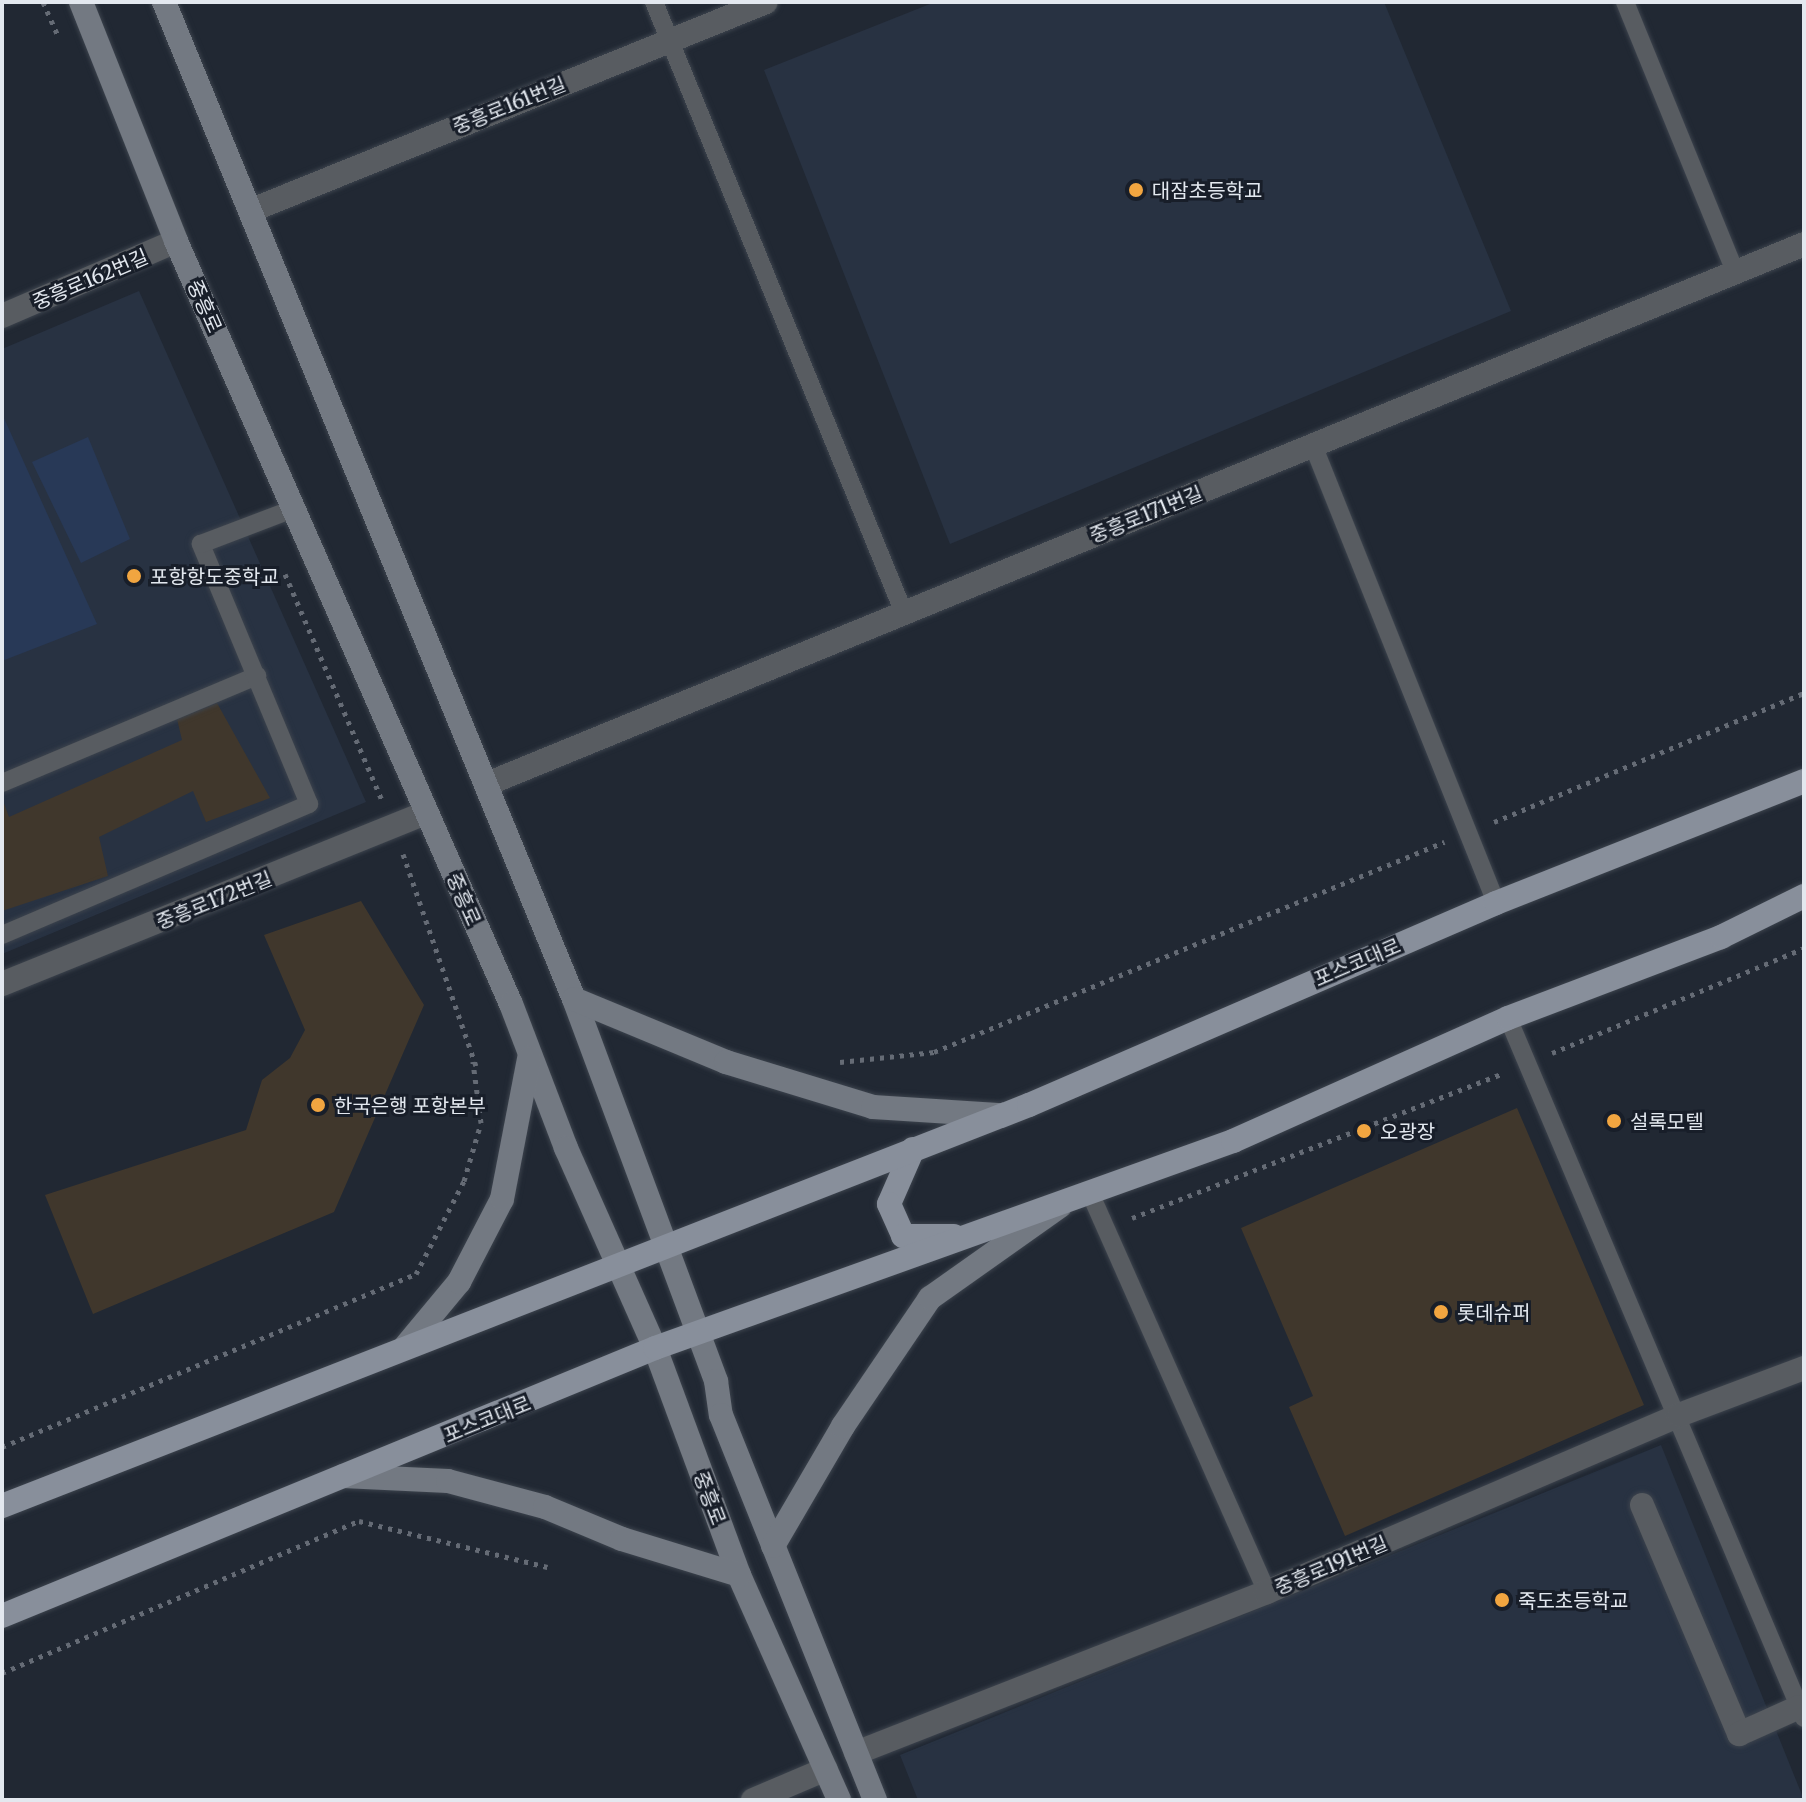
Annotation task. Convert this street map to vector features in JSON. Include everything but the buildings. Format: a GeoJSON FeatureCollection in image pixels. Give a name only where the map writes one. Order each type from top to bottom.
{"type":"FeatureCollection","features":[{"type":"Feature","properties":{"kind":"main road","name":"중흥로"},"geometry":{"type":"LineString","coordinates":[[81,2],[176,241],[511,1004],[529,1059],[655,1348],[739,1575],[839,1800]]}},
{"type":"Feature","properties":{"kind":"main road","name":"중흥로"},"geometry":{"type":"LineString","coordinates":[[164,2],[574,999],[663,1249],[716,1381],[721,1415],[875,1800]]}},
{"type":"Feature","properties":{"kind":"main road","name":"포스코대로"},"geometry":{"type":"LineString","coordinates":[[2,1506],[998,1115],[1496,903],[1804,781]]}},
{"type":"Feature","properties":{"kind":"main road","name":"포스코대로"},"geometry":{"type":"LineString","coordinates":[[2,1616],[655,1348],[1091,1195],[1233,1141],[1508,1018],[1721,937],[1804,896]]}},
{"type":"Feature","properties":{"kind":"main road"},"geometry":{"type":"LineString","coordinates":[[574,999],[726,1062],[873,1107],[998,1115]]}},
{"type":"Feature","properties":{"kind":"main road"},"geometry":{"type":"LineString","coordinates":[[405,1347],[459,1282],[502,1199],[529,1059]]}},
{"type":"Feature","properties":{"kind":"main road","name":"포스코대로"},"geometry":{"type":"LineString","coordinates":[[913,1149],[889,1204],[903,1236],[976,1235]]}},
{"type":"Feature","properties":{"kind":"main road"},"geometry":{"type":"LineString","coordinates":[[773,1546],[843,1426],[930,1298],[1060,1206]]}},
{"type":"Feature","properties":{"kind":"main road"},"geometry":{"type":"LineString","coordinates":[[343,1476],[448,1481],[545,1507],[622,1539],[739,1575]]}},
{"type":"Feature","properties":{"kind":"street","name":"중흥로161번길"},"geometry":{"type":"LineString","coordinates":[[252,210],[766,2]]}},
{"type":"Feature","properties":{"kind":"street","name":"중흥로162번길"},"geometry":{"type":"LineString","coordinates":[[2,316],[176,241]]}},
{"type":"Feature","properties":{"kind":"street","name":"중흥로171번길"},"geometry":{"type":"LineString","coordinates":[[487,784],[1804,244]]}},
{"type":"Feature","properties":{"kind":"street","name":"중흥로172번길"},"geometry":{"type":"LineString","coordinates":[[2,984],[426,813]]}},
{"type":"Feature","properties":{"kind":"street","name":"중흥로191번길"},"geometry":{"type":"LineString","coordinates":[[856,1753],[1267,1592],[1679,1415],[1804,1368]]}},
{"type":"Feature","properties":{"kind":"street"},"geometry":{"type":"LineString","coordinates":[[1642,1505],[1739,1734],[1802,1713]]}},
{"type":"Feature","properties":{"kind":"street"},"geometry":{"type":"LineString","coordinates":[[753,1800],[826,1769]]}},
{"type":"Feature","properties":{"kind":"lane"},"geometry":{"type":"LineString","coordinates":[[654,2],[904,613]]}},
{"type":"Feature","properties":{"kind":"lane"},"geometry":{"type":"LineString","coordinates":[[1625,2],[1735,272]]}},
{"type":"Feature","properties":{"kind":"lane"},"geometry":{"type":"LineString","coordinates":[[1313,445],[1496,903]]}},
{"type":"Feature","properties":{"kind":"lane"},"geometry":{"type":"LineString","coordinates":[[2,935],[309,804],[201,544],[293,509]]}},
{"type":"Feature","properties":{"kind":"lane"},"geometry":{"type":"LineString","coordinates":[[2,783],[257,676]]}},
{"type":"Feature","properties":{"kind":"lane"},"geometry":{"type":"LineString","coordinates":[[1508,1018],[1679,1415],[1802,1713]]}},
{"type":"Feature","properties":{"kind":"lane"},"geometry":{"type":"LineString","coordinates":[[1091,1195],[1267,1592]]}},
{"type":"Feature","properties":{"kind":"path"},"geometry":{"type":"LineString","coordinates":[[825,1058],[839,1063],[934,1052],[1804,693]]}},
{"type":"Feature","properties":{"kind":"path"},"geometry":{"type":"LineString","coordinates":[[1106,1228],[1527,1063],[1804,948]]}},
{"type":"Feature","properties":{"kind":"path"},"geometry":{"type":"LineString","coordinates":[[2,1447],[416,1274],[464,1181],[481,1123],[473,1057]]}},
{"type":"Feature","properties":{"kind":"path"},"geometry":{"type":"LineString","coordinates":[[2,1673],[359,1521],[547,1567]]}},
{"type":"Feature","properties":{"kind":"shaded area","name":"대잠초등학교"},"geometry":{"type":"Polygon","coordinates":[[[935,2],[1384,2],[1511,311],[950,544],[764,70],[935,2]]]}},
{"type":"Feature","properties":{"kind":"shaded area","name":"포항항도중학교"},"geometry":{"type":"Polygon","coordinates":[[[139,291],[366,802],[2,954],[2,349],[139,291]]]}},
{"type":"Feature","properties":{"kind":"shaded area"},"geometry":{"type":"Polygon","coordinates":[[[2,417],[97,624],[2,661],[2,417]]]}},
{"type":"Feature","properties":{"kind":"shaded area"},"geometry":{"type":"Polygon","coordinates":[[[88,437],[130,539],[81,563],[32,462],[88,437]]]}},
{"type":"Feature","properties":{"kind":"shaded area","name":"죽도초등학교"},"geometry":{"type":"Polygon","coordinates":[[[1661,1445],[1804,1800],[918,1800],[900,1755],[1661,1445]]]}},
{"type":"Feature","properties":{"kind":"place","name":"대잠초등학교"},"geometry":{"type":"Point","coordinates":[1136,190]}},
{"type":"Feature","properties":{"kind":"place","name":"포항항도중학교"},"geometry":{"type":"Point","coordinates":[134,576]}},
{"type":"Feature","properties":{"kind":"place","name":"한국은행 포항본부"},"geometry":{"type":"Point","coordinates":[318,1105]}},
{"type":"Feature","properties":{"kind":"place","name":"설록모텔"},"geometry":{"type":"Point","coordinates":[1614,1121]}},
{"type":"Feature","properties":{"kind":"place","name":"오광장"},"geometry":{"type":"Point","coordinates":[1364,1131]}},
{"type":"Feature","properties":{"kind":"place","name":"롯데슈퍼"},"geometry":{"type":"Point","coordinates":[1441,1312]}},
{"type":"Feature","properties":{"kind":"place","name":"죽도초등학교"},"geometry":{"type":"Point","coordinates":[1502,1600]}}]}
